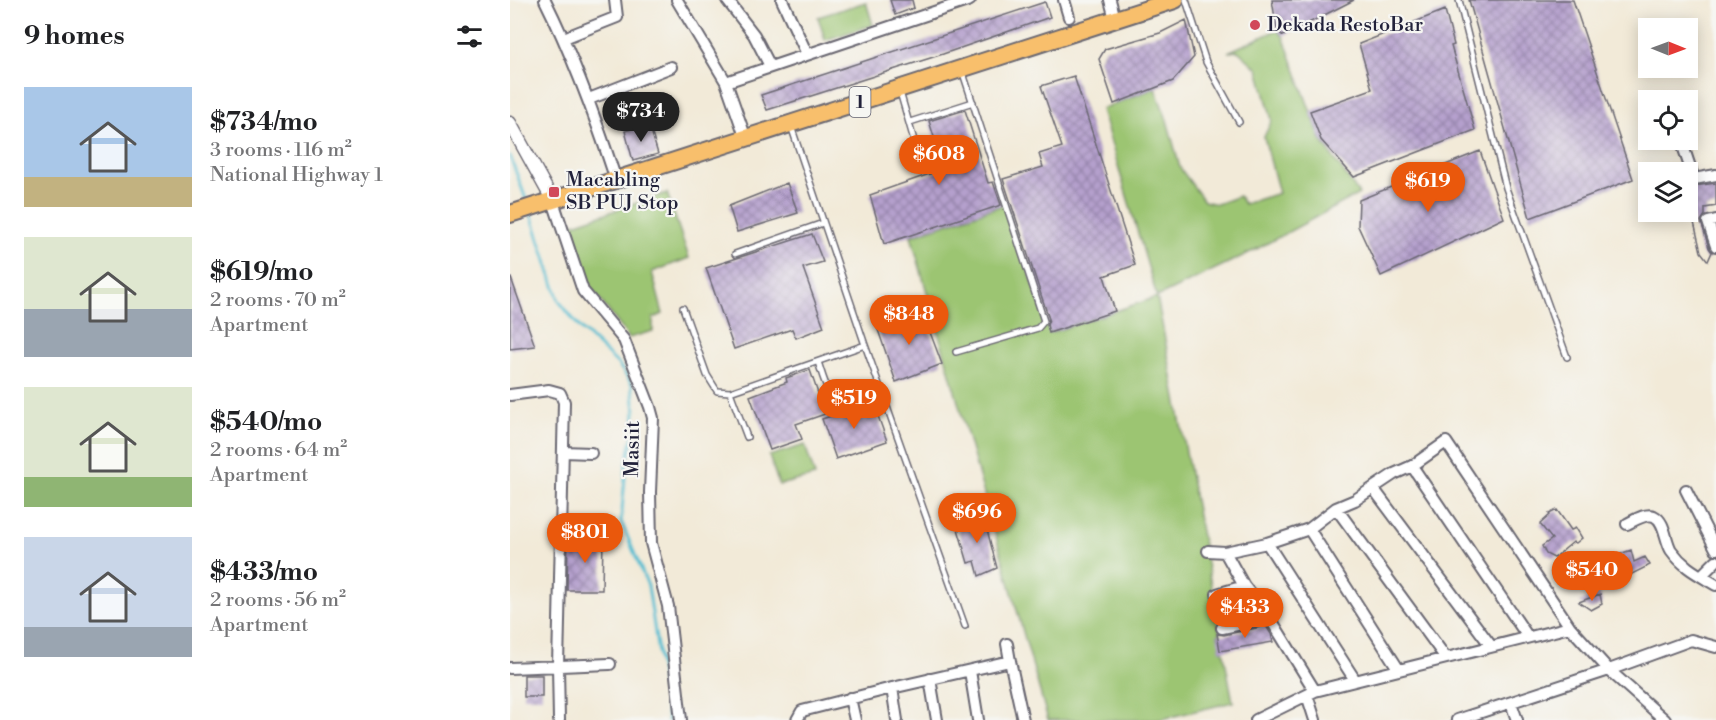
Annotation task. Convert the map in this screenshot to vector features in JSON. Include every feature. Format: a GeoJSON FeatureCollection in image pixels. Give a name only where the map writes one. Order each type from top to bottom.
{"type":"FeatureCollection","features":[{"type":"Feature","properties":{"kind":"highway","name":"1"},"geometry":{"type":"LineString","coordinates":[[515,213],[1175,0]]}},
{"type":"Feature","properties":{"kind":"street"},"geometry":{"type":"LineString","coordinates":[[545,0],[564,38],[589,99],[616,180]]}},
{"type":"Feature","properties":{"kind":"street"},"geometry":{"type":"LineString","coordinates":[[564,38],[616,17],[615,0]]}},
{"type":"Feature","properties":{"kind":"street"},"geometry":{"type":"LineString","coordinates":[[677,0],[726,82],[746,139]]}},
{"type":"Feature","properties":{"kind":"street"},"geometry":{"type":"LineString","coordinates":[[727,0],[754,35],[770,66]]}},
{"type":"Feature","properties":{"kind":"street"},"geometry":{"type":"LineString","coordinates":[[782,0],[807,54]]}},
{"type":"Feature","properties":{"kind":"street"},"geometry":{"type":"LineString","coordinates":[[726,82],[948,3],[970,0]]}},
{"type":"Feature","properties":{"kind":"street"},"geometry":{"type":"LineString","coordinates":[[1064,0],[1069,17]]}},
{"type":"Feature","properties":{"kind":"street"},"geometry":{"type":"LineString","coordinates":[[1110,0],[1115,19]]}},
{"type":"Feature","properties":{"kind":"street"},"geometry":{"type":"LineString","coordinates":[[589,99],[671,67]]}},
{"type":"Feature","properties":{"kind":"street"},"geometry":{"type":"LineString","coordinates":[[510,123],[549,202]]}},
{"type":"Feature","properties":{"kind":"street"},"geometry":{"type":"LineString","coordinates":[[1684,150],[1694,179],[1716,175]]}},
{"type":"Feature","properties":{"kind":"street","name":"Masiit"},"geometry":{"type":"LineString","coordinates":[[549,202],[583,291],[624,340],[653,418],[650,492],[651,543],[668,606],[681,720]]}},
{"type":"Feature","properties":{"kind":"street"},"geometry":{"type":"LineString","coordinates":[[1716,220],[1708,222],[1716,246]]}},
{"type":"Feature","properties":{"kind":"street"},"geometry":{"type":"LineString","coordinates":[[510,395],[549,390],[560,393],[564,402],[558,666],[559,720]]}},
{"type":"Feature","properties":{"kind":"street"},"geometry":{"type":"LineString","coordinates":[[1208,551],[1225,552],[1267,543],[1309,530],[1336,508],[1355,500],[1394,474],[1412,466],[1446,442],[1570,627],[1609,670],[1665,720]]}},
{"type":"Feature","properties":{"kind":"street"},"geometry":{"type":"LineString","coordinates":[[563,452],[591,453]]}},
{"type":"Feature","properties":{"kind":"street"},"geometry":{"type":"LineString","coordinates":[[1412,466],[1528,638]]}},
{"type":"Feature","properties":{"kind":"street"},"geometry":{"type":"LineString","coordinates":[[1373,488],[1491,646]]}},
{"type":"Feature","properties":{"kind":"street"},"geometry":{"type":"LineString","coordinates":[[1686,490],[1716,549]]}},
{"type":"Feature","properties":{"kind":"street"},"geometry":{"type":"LineString","coordinates":[[1336,508],[1446,658]]}},
{"type":"Feature","properties":{"kind":"street"},"geometry":{"type":"LineString","coordinates":[[1627,524],[1646,515],[1660,520],[1670,547],[1685,567],[1716,585]]}},
{"type":"Feature","properties":{"kind":"street"},"geometry":{"type":"LineString","coordinates":[[1309,530],[1399,670]]}},
{"type":"Feature","properties":{"kind":"street"},"geometry":{"type":"LineString","coordinates":[[1267,543],[1355,681]]}},
{"type":"Feature","properties":{"kind":"street"},"geometry":{"type":"LineString","coordinates":[[1225,552],[1244,586],[1270,618],[1311,693],[1315,720]]}},
{"type":"Feature","properties":{"kind":"street"},"geometry":{"type":"LineString","coordinates":[[1701,576],[1716,561]]}},
{"type":"Feature","properties":{"kind":"street"},"geometry":{"type":"LineString","coordinates":[[1217,594],[1244,586]]}},
{"type":"Feature","properties":{"kind":"street"},"geometry":{"type":"LineString","coordinates":[[1222,628],[1270,618]]}},
{"type":"Feature","properties":{"kind":"street"},"geometry":{"type":"LineString","coordinates":[[1256,720],[1273,716],[1311,693],[1570,627]]}},
{"type":"Feature","properties":{"kind":"street"},"geometry":{"type":"LineString","coordinates":[[1457,720],[1609,670],[1691,640],[1716,647]]}},
{"type":"Feature","properties":{"kind":"street"},"geometry":{"type":"LineString","coordinates":[[1007,644],[1023,720]]}},
{"type":"Feature","properties":{"kind":"street"},"geometry":{"type":"LineString","coordinates":[[797,720],[802,711],[1010,661]]}},
{"type":"Feature","properties":{"kind":"street"},"geometry":{"type":"LineString","coordinates":[[510,668],[610,664]]}},
{"type":"Feature","properties":{"kind":"street"},"geometry":{"type":"LineString","coordinates":[[969,670],[978,720]]}},
{"type":"Feature","properties":{"kind":"street"},"geometry":{"type":"LineString","coordinates":[[930,679],[937,720]]}},
{"type":"Feature","properties":{"kind":"street"},"geometry":{"type":"LineString","coordinates":[[892,688],[897,720]]}},
{"type":"Feature","properties":{"kind":"street"},"geometry":{"type":"LineString","coordinates":[[850,698],[855,720]]}},
{"type":"Feature","properties":{"kind":"street"},"geometry":{"type":"LineString","coordinates":[[1511,703],[1517,720]]}},
{"type":"Feature","properties":{"kind":"lane"},"geometry":{"type":"LineString","coordinates":[[1186,0],[1206,62],[1239,122]]}},
{"type":"Feature","properties":{"kind":"lane"},"geometry":{"type":"LineString","coordinates":[[1459,0],[1506,188],[1567,357]]}},
{"type":"Feature","properties":{"kind":"lane"},"geometry":{"type":"LineString","coordinates":[[956,352],[1038,328],[1044,321],[961,69]]}},
{"type":"Feature","properties":{"kind":"lane"},"geometry":{"type":"LineString","coordinates":[[899,89],[922,168]]}},
{"type":"Feature","properties":{"kind":"lane"},"geometry":{"type":"LineString","coordinates":[[910,122],[973,102]]}},
{"type":"Feature","properties":{"kind":"lane"},"geometry":{"type":"LineString","coordinates":[[790,124],[879,386],[965,626]]}},
{"type":"Feature","properties":{"kind":"lane"},"geometry":{"type":"LineString","coordinates":[[735,254],[823,223]]}},
{"type":"Feature","properties":{"kind":"lane"},"geometry":{"type":"LineString","coordinates":[[683,308],[710,384],[717,391],[730,392],[865,345]]}},
{"type":"Feature","properties":{"kind":"lane"},"geometry":{"type":"LineString","coordinates":[[818,362],[831,394],[836,399],[842,400],[879,386]]}},
{"type":"Feature","properties":{"kind":"lane"},"geometry":{"type":"LineString","coordinates":[[730,392],[747,437]]}},
{"type":"Feature","properties":{"kind":"green space"},"geometry":{"type":"Polygon","coordinates":[[[866,2],[873,25],[825,40],[818,17],[866,2]]]}},
{"type":"Feature","properties":{"kind":"green space"},"geometry":{"type":"Polygon","coordinates":[[[1277,30],[1283,36],[1321,140],[1359,194],[1253,251],[1157,297],[1101,109],[1155,88],[1167,120],[1180,168],[1204,201],[1217,204],[1239,196],[1244,204],[1279,193],[1264,137],[1272,120],[1258,69],[1238,51],[1228,52],[1277,30]]]}},
{"type":"Feature","properties":{"kind":"green space"},"geometry":{"type":"Polygon","coordinates":[[[667,193],[689,258],[652,272],[663,314],[653,318],[653,331],[629,338],[588,284],[568,226],[667,193]]]}},
{"type":"Feature","properties":{"kind":"green space"},"geometry":{"type":"Polygon","coordinates":[[[1006,204],[1050,333],[1157,297],[1233,702],[1158,720],[1048,720],[911,236],[1006,204]]]}},
{"type":"Feature","properties":{"kind":"green space"},"geometry":{"type":"Polygon","coordinates":[[[805,445],[815,476],[779,485],[769,456],[805,445]]]}},
{"type":"Feature","properties":{"kind":"building"},"geometry":{"type":"Polygon","coordinates":[[[890,0],[912,0],[914,8],[895,15],[890,0]]]}},
{"type":"Feature","properties":{"kind":"building"},"geometry":{"type":"Polygon","coordinates":[[[1272,0],[1354,0],[1283,36],[1277,30],[1272,0]]]}},
{"type":"Feature","properties":{"kind":"building"},"geometry":{"type":"Polygon","coordinates":[[[1469,0],[1573,0],[1633,179],[1530,218],[1469,0]]]}},
{"type":"Feature","properties":{"kind":"building"},"geometry":{"type":"Polygon","coordinates":[[[1045,2],[1050,17],[943,54],[767,110],[761,95],[1045,2]]]}},
{"type":"Feature","properties":{"kind":"building"},"geometry":{"type":"Polygon","coordinates":[[[1445,10],[1454,45],[1451,46],[1475,130],[1354,177],[1321,140],[1310,111],[1372,89],[1359,44],[1445,10]]]}},
{"type":"Feature","properties":{"kind":"building"},"geometry":{"type":"Polygon","coordinates":[[[1186,20],[1194,57],[1173,81],[1114,104],[1099,59],[1105,49],[1160,33],[1186,20]]]}},
{"type":"Feature","properties":{"kind":"building"},"geometry":{"type":"Polygon","coordinates":[[[1074,76],[1135,265],[1104,276],[1115,311],[1049,333],[1047,325],[1049,319],[1003,179],[1043,167],[1039,154],[1062,147],[1041,86],[1074,76]]]}},
{"type":"Feature","properties":{"kind":"building"},"geometry":{"type":"Polygon","coordinates":[[[965,110],[988,183],[993,182],[1001,205],[884,244],[870,195],[944,169],[929,121],[965,110]]]}},
{"type":"Feature","properties":{"kind":"building"},"geometry":{"type":"Polygon","coordinates":[[[649,124],[658,154],[633,161],[625,131],[649,124]]]}},
{"type":"Feature","properties":{"kind":"building"},"geometry":{"type":"Polygon","coordinates":[[[1480,151],[1504,218],[1381,276],[1358,226],[1359,200],[1480,151]]]}},
{"type":"Feature","properties":{"kind":"building"},"geometry":{"type":"Polygon","coordinates":[[[787,183],[798,213],[737,232],[729,206],[787,183]]]}},
{"type":"Feature","properties":{"kind":"building"},"geometry":{"type":"Polygon","coordinates":[[[1716,183],[1716,206],[1705,208],[1705,215],[1701,221],[1712,252],[1708,261],[1701,252],[1694,222],[1698,222],[1698,186],[1716,183]]]}},
{"type":"Feature","properties":{"kind":"building"},"geometry":{"type":"Polygon","coordinates":[[[812,234],[823,262],[803,268],[824,327],[796,338],[792,329],[734,349],[706,268],[812,234]]]}},
{"type":"Feature","properties":{"kind":"building"},"geometry":{"type":"Polygon","coordinates":[[[511,278],[535,346],[510,349],[511,278]]]}},
{"type":"Feature","properties":{"kind":"building"},"geometry":{"type":"Polygon","coordinates":[[[922,311],[942,364],[896,382],[877,327],[922,311]]]}},
{"type":"Feature","properties":{"kind":"building"},"geometry":{"type":"Polygon","coordinates":[[[810,370],[825,414],[796,424],[802,439],[770,450],[750,396],[787,382],[786,378],[810,370]]]}},
{"type":"Feature","properties":{"kind":"building"},"geometry":{"type":"Polygon","coordinates":[[[873,402],[887,441],[836,459],[822,419],[873,402]]]}},
{"type":"Feature","properties":{"kind":"building"},"geometry":{"type":"Polygon","coordinates":[[[1557,510],[1571,530],[1576,528],[1582,538],[1576,543],[1573,542],[1554,558],[1546,554],[1542,546],[1552,539],[1540,524],[1549,514],[1557,510]]]}},
{"type":"Feature","properties":{"kind":"building"},"geometry":{"type":"Polygon","coordinates":[[[983,514],[997,568],[979,576],[975,561],[968,563],[956,522],[983,514]]]}},
{"type":"Feature","properties":{"kind":"building"},"geometry":{"type":"Polygon","coordinates":[[[568,538],[603,538],[602,590],[567,590],[568,538]]]}},
{"type":"Feature","properties":{"kind":"building"},"geometry":{"type":"Polygon","coordinates":[[[1631,550],[1634,562],[1645,557],[1650,565],[1620,580],[1617,570],[1621,568],[1617,555],[1631,550]]]}},
{"type":"Feature","properties":{"kind":"building"},"geometry":{"type":"Polygon","coordinates":[[[1600,594],[1602,604],[1591,610],[1579,602],[1600,594]]]}},
{"type":"Feature","properties":{"kind":"building"},"geometry":{"type":"Polygon","coordinates":[[[1266,626],[1273,642],[1220,651],[1217,634],[1224,635],[1266,626]]]}},
{"type":"Feature","properties":{"kind":"building"},"geometry":{"type":"Polygon","coordinates":[[[524,675],[542,675],[542,697],[524,697],[524,675]]]}},
{"type":"Feature","properties":{"kind":"waterway"},"geometry":{"type":"LineString","coordinates":[[510,156],[527,202]]}},
{"type":"Feature","properties":{"kind":"waterway"},"geometry":{"type":"LineString","coordinates":[[531,214],[559,301],[580,328],[618,364],[632,384],[635,411],[633,435],[626,467],[621,521],[648,586],[668,720]]}},
{"type":"Feature","properties":{"kind":"place","name":"Dekada RestoBar"},"geometry":{"type":"Point","coordinates":[1255,25]}},
{"type":"Feature","properties":{"kind":"place","name":"Macabling SB PUJ Stop"},"geometry":{"type":"Point","coordinates":[554,192]}}]}
